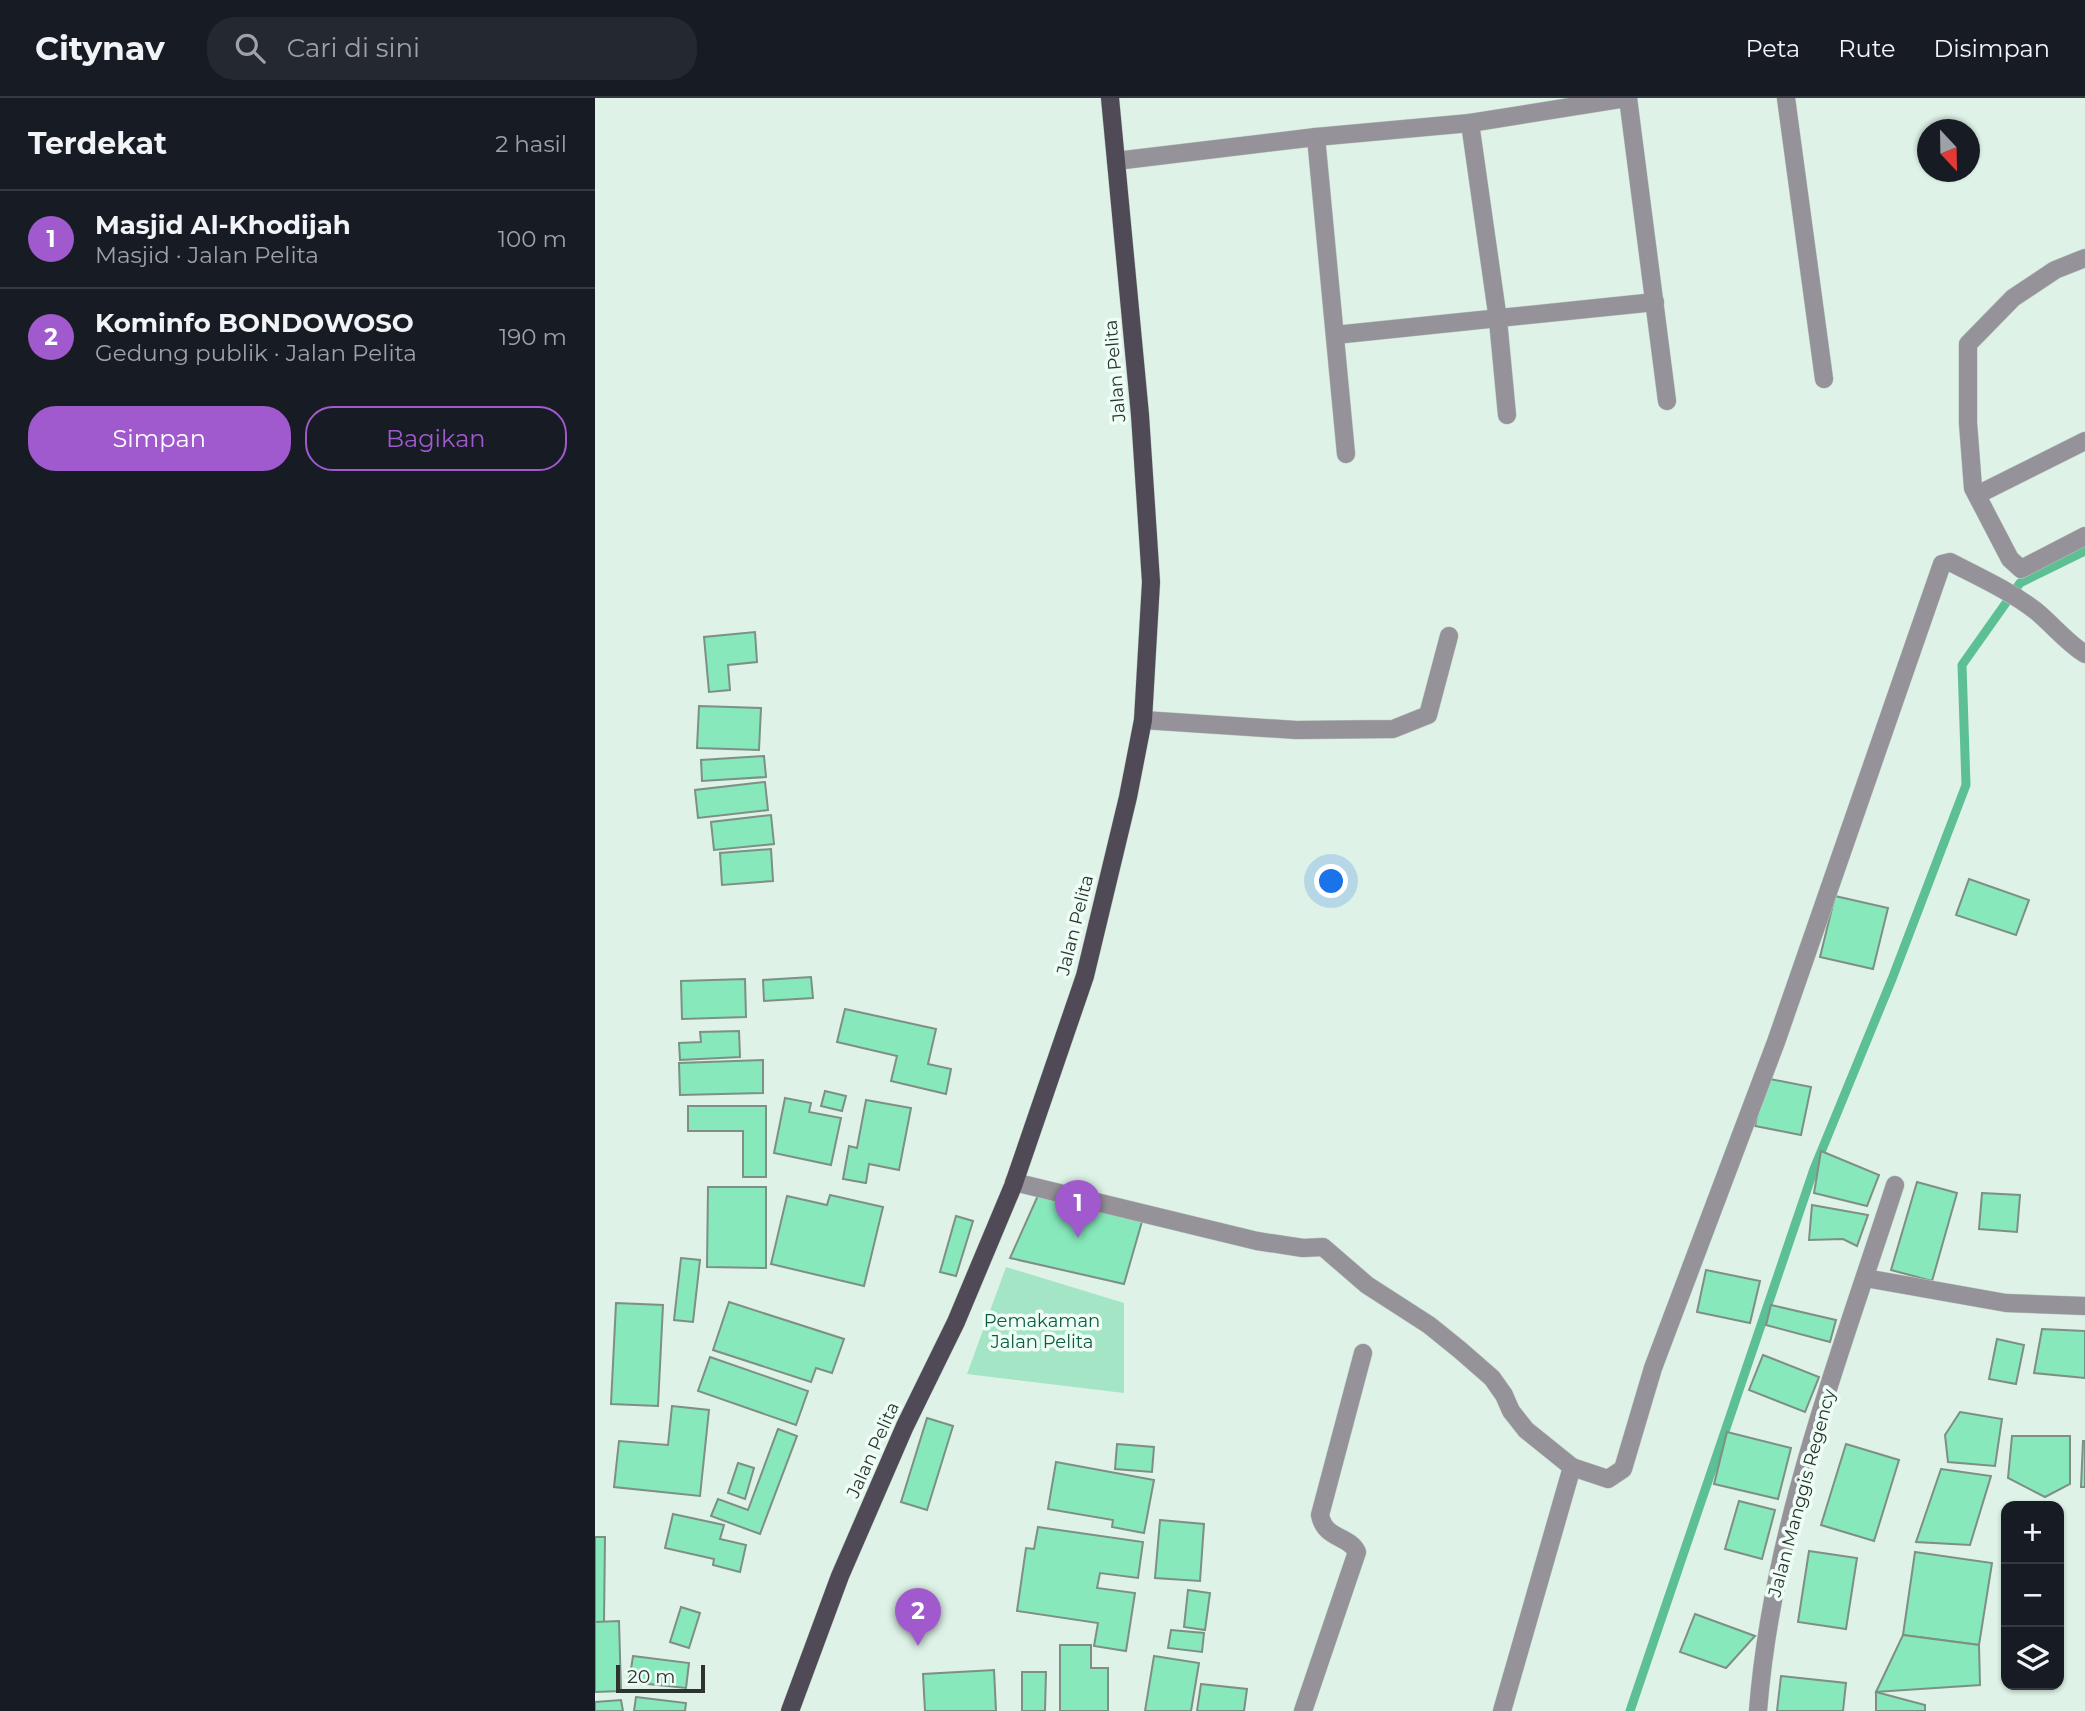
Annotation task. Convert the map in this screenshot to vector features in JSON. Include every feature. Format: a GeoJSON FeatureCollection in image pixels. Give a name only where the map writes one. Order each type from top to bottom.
{"type":"FeatureCollection","features":[{"type":"Feature","properties":{"kind":"main road","name":"Jalan Pelita"},"geometry":{"type":"LineString","coordinates":[[790,1711],[840,1576],[905,1426],[955,1322],[1014,1182],[1085,976],[1128,797],[1143,720],[1151,582],[1140,415],[1110,98]]}},
{"type":"Feature","properties":{"kind":"street"},"geometry":{"type":"LineString","coordinates":[[1116,161],[1316,137],[1470,123],[1627,98],[1667,401]]}},
{"type":"Feature","properties":{"kind":"street"},"geometry":{"type":"LineString","coordinates":[[1786,98],[1823,379]]}},
{"type":"Feature","properties":{"kind":"street"},"geometry":{"type":"LineString","coordinates":[[1470,123],[1498,320],[1507,415]]}},
{"type":"Feature","properties":{"kind":"street"},"geometry":{"type":"LineString","coordinates":[[1316,137],[1346,454]]}},
{"type":"Feature","properties":{"kind":"street"},"geometry":{"type":"LineString","coordinates":[[2085,258],[2056,270],[2013,298],[1968,345],[1968,423],[1973,488],[2010,559],[2021,569],[2085,536]]}},
{"type":"Feature","properties":{"kind":"street"},"geometry":{"type":"LineString","coordinates":[[1335,335],[1655,302]]}},
{"type":"Feature","properties":{"kind":"street"},"geometry":{"type":"LineString","coordinates":[[1977,495],[2085,442]]}},
{"type":"Feature","properties":{"kind":"street"},"geometry":{"type":"LineString","coordinates":[[1014,1182],[1257,1241],[1303,1248],[1322,1247],[1367,1285],[1429,1325],[1492,1378],[1504,1395],[1511,1412],[1526,1430],[1572,1467],[1608,1479],[1623,1469],[1653,1368],[1776,1042],[1942,564],[1950,562],[2001,588],[2035,611],[2085,654]]}},
{"type":"Feature","properties":{"kind":"street"},"geometry":{"type":"LineString","coordinates":[[1143,720],[1296,730],[1394,729],[1428,715],[1449,636]]}},
{"type":"Feature","properties":{"kind":"street","name":"Jalan Manggis Regency"},"geometry":{"type":"LineString","coordinates":[[1758,1711],[1773,1590],[1813,1443],[1895,1185]]}},
{"type":"Feature","properties":{"kind":"street"},"geometry":{"type":"LineString","coordinates":[[1865,1278],[2006,1303],[2085,1306]]}},
{"type":"Feature","properties":{"kind":"street"},"geometry":{"type":"LineString","coordinates":[[1303,1711],[1357,1552],[1354,1546],[1336,1538],[1322,1524],[1320,1514],[1363,1353]]}},
{"type":"Feature","properties":{"kind":"street"},"geometry":{"type":"LineString","coordinates":[[1502,1711],[1572,1467]]}},
{"type":"Feature","properties":{"kind":"green space","name":"Pemakaman Jalan Pelita"},"geometry":{"type":"Polygon","coordinates":[[[1006,1267],[1124,1303],[1124,1393],[967,1374],[1006,1267]]]}},
{"type":"Feature","properties":{"kind":"building"},"geometry":{"type":"Polygon","coordinates":[[[755,632],[757,662],[728,665],[730,690],[709,692],[704,637],[755,632]]]}},
{"type":"Feature","properties":{"kind":"building"},"geometry":{"type":"Polygon","coordinates":[[[699,706],[761,708],[759,750],[697,748],[699,706]]]}},
{"type":"Feature","properties":{"kind":"building"},"geometry":{"type":"Polygon","coordinates":[[[764,756],[766,777],[702,781],[701,760],[764,756]]]}},
{"type":"Feature","properties":{"kind":"building"},"geometry":{"type":"Polygon","coordinates":[[[765,782],[768,810],[698,818],[695,790],[765,782]]]}},
{"type":"Feature","properties":{"kind":"building"},"geometry":{"type":"Polygon","coordinates":[[[771,815],[774,844],[714,850],[711,822],[771,815]]]}},
{"type":"Feature","properties":{"kind":"building"},"geometry":{"type":"Polygon","coordinates":[[[771,849],[773,881],[722,885],[720,853],[771,849]]]}},
{"type":"Feature","properties":{"kind":"building"},"geometry":{"type":"Polygon","coordinates":[[[1969,879],[2029,900],[2016,935],[1956,915],[1969,879]]]}},
{"type":"Feature","properties":{"kind":"building"},"geometry":{"type":"Polygon","coordinates":[[[1835,896],[1888,908],[1873,969],[1820,957],[1835,896]]]}},
{"type":"Feature","properties":{"kind":"building"},"geometry":{"type":"Polygon","coordinates":[[[811,977],[813,998],[764,1001],[763,980],[811,977]]]}},
{"type":"Feature","properties":{"kind":"building"},"geometry":{"type":"Polygon","coordinates":[[[745,979],[746,1017],[682,1019],[681,981],[745,979]]]}},
{"type":"Feature","properties":{"kind":"building"},"geometry":{"type":"Polygon","coordinates":[[[845,1009],[936,1029],[928,1064],[951,1069],[946,1094],[891,1081],[897,1056],[837,1042],[845,1009]]]}},
{"type":"Feature","properties":{"kind":"building"},"geometry":{"type":"Polygon","coordinates":[[[739,1031],[740,1057],[680,1060],[679,1043],[701,1042],[700,1032],[739,1031]]]}},
{"type":"Feature","properties":{"kind":"building"},"geometry":{"type":"Polygon","coordinates":[[[763,1060],[763,1093],[680,1095],[679,1063],[763,1060]]]}},
{"type":"Feature","properties":{"kind":"building"},"geometry":{"type":"Polygon","coordinates":[[[1765,1078],[1811,1087],[1801,1135],[1755,1126],[1765,1078]]]}},
{"type":"Feature","properties":{"kind":"building"},"geometry":{"type":"Polygon","coordinates":[[[825,1091],[846,1096],[842,1111],[821,1106],[825,1091]]]}},
{"type":"Feature","properties":{"kind":"building"},"geometry":{"type":"Polygon","coordinates":[[[785,1098],[811,1103],[809,1112],[841,1118],[831,1165],[774,1153],[785,1098]]]}},
{"type":"Feature","properties":{"kind":"building"},"geometry":{"type":"Polygon","coordinates":[[[866,1100],[911,1108],[899,1170],[869,1164],[866,1183],[843,1179],[849,1146],[857,1148],[866,1100]]]}},
{"type":"Feature","properties":{"kind":"building"},"geometry":{"type":"Polygon","coordinates":[[[688,1106],[766,1106],[766,1177],[743,1177],[743,1131],[688,1131],[688,1106]]]}},
{"type":"Feature","properties":{"kind":"building"},"geometry":{"type":"Polygon","coordinates":[[[1821,1151],[1879,1175],[1867,1206],[1814,1193],[1821,1151]]]}},
{"type":"Feature","properties":{"kind":"building"},"geometry":{"type":"Polygon","coordinates":[[[1917,1182],[1957,1193],[1932,1281],[1891,1270],[1917,1182]]]}},
{"type":"Feature","properties":{"kind":"building"},"geometry":{"type":"Polygon","coordinates":[[[708,1187],[766,1187],[766,1268],[707,1267],[708,1187]]]}},
{"type":"Feature","properties":{"kind":"building"},"geometry":{"type":"Polygon","coordinates":[[[1040,1191],[1143,1218],[1124,1284],[1010,1258],[1040,1191]]]}},
{"type":"Feature","properties":{"kind":"building"},"geometry":{"type":"Polygon","coordinates":[[[1982,1193],[2020,1195],[2017,1232],[1979,1229],[1982,1193]]]}},
{"type":"Feature","properties":{"kind":"building"},"geometry":{"type":"Polygon","coordinates":[[[830,1195],[883,1207],[864,1286],[771,1264],[787,1196],[827,1205],[830,1195]]]}},
{"type":"Feature","properties":{"kind":"building"},"geometry":{"type":"Polygon","coordinates":[[[1812,1205],[1868,1215],[1857,1246],[1843,1239],[1809,1240],[1812,1205]]]}},
{"type":"Feature","properties":{"kind":"building"},"geometry":{"type":"Polygon","coordinates":[[[956,1216],[973,1221],[956,1276],[940,1272],[956,1216]]]}},
{"type":"Feature","properties":{"kind":"building"},"geometry":{"type":"Polygon","coordinates":[[[681,1258],[700,1260],[693,1322],[674,1320],[681,1258]]]}},
{"type":"Feature","properties":{"kind":"building"},"geometry":{"type":"Polygon","coordinates":[[[1706,1270],[1760,1281],[1750,1323],[1697,1312],[1706,1270]]]}},
{"type":"Feature","properties":{"kind":"building"},"geometry":{"type":"Polygon","coordinates":[[[729,1302],[844,1339],[832,1373],[816,1368],[811,1382],[713,1350],[729,1302]]]}},
{"type":"Feature","properties":{"kind":"building"},"geometry":{"type":"Polygon","coordinates":[[[616,1303],[663,1305],[658,1406],[611,1404],[616,1303]]]}},
{"type":"Feature","properties":{"kind":"building"},"geometry":{"type":"Polygon","coordinates":[[[1771,1305],[1836,1320],[1830,1342],[1766,1325],[1771,1305]]]}},
{"type":"Feature","properties":{"kind":"building"},"geometry":{"type":"Polygon","coordinates":[[[2042,1329],[2085,1331],[2085,1378],[2034,1373],[2042,1329]]]}},
{"type":"Feature","properties":{"kind":"building"},"geometry":{"type":"Polygon","coordinates":[[[1997,1339],[2024,1345],[2016,1384],[1989,1379],[1997,1339]]]}},
{"type":"Feature","properties":{"kind":"building"},"geometry":{"type":"Polygon","coordinates":[[[1763,1355],[1819,1377],[1805,1412],[1749,1390],[1763,1355]]]}},
{"type":"Feature","properties":{"kind":"building"},"geometry":{"type":"Polygon","coordinates":[[[710,1357],[808,1391],[796,1425],[698,1391],[710,1357]]]}},
{"type":"Feature","properties":{"kind":"building"},"geometry":{"type":"Polygon","coordinates":[[[672,1406],[709,1410],[700,1496],[614,1487],[619,1441],[668,1445],[672,1406]]]}},
{"type":"Feature","properties":{"kind":"building"},"geometry":{"type":"Polygon","coordinates":[[[1960,1412],[2002,1419],[1995,1466],[1948,1462],[1945,1435],[1960,1412]]]}},
{"type":"Feature","properties":{"kind":"building"},"geometry":{"type":"Polygon","coordinates":[[[927,1418],[953,1426],[927,1510],[901,1502],[927,1418]]]}},
{"type":"Feature","properties":{"kind":"building"},"geometry":{"type":"Polygon","coordinates":[[[778,1429],[797,1436],[760,1534],[711,1516],[718,1499],[748,1510],[778,1429]]]}},
{"type":"Feature","properties":{"kind":"building"},"geometry":{"type":"Polygon","coordinates":[[[1727,1432],[1791,1448],[1778,1499],[1714,1484],[1727,1432]]]}},
{"type":"Feature","properties":{"kind":"building"},"geometry":{"type":"Polygon","coordinates":[[[2012,1436],[2070,1436],[2070,1484],[2045,1497],[2008,1478],[2012,1436]]]}},
{"type":"Feature","properties":{"kind":"building"},"geometry":{"type":"Polygon","coordinates":[[[2083,1441],[2085,1487],[2081,1487],[2083,1441]]]}},
{"type":"Feature","properties":{"kind":"building"},"geometry":{"type":"Polygon","coordinates":[[[1117,1444],[1154,1447],[1152,1472],[1115,1469],[1117,1444]]]}},
{"type":"Feature","properties":{"kind":"building"},"geometry":{"type":"Polygon","coordinates":[[[1846,1444],[1899,1460],[1874,1541],[1821,1525],[1846,1444]]]}},
{"type":"Feature","properties":{"kind":"building"},"geometry":{"type":"Polygon","coordinates":[[[1056,1462],[1154,1480],[1144,1533],[1112,1527],[1113,1520],[1048,1509],[1056,1462]]]}},
{"type":"Feature","properties":{"kind":"building"},"geometry":{"type":"Polygon","coordinates":[[[738,1463],[754,1468],[745,1499],[728,1493],[738,1463]]]}},
{"type":"Feature","properties":{"kind":"building"},"geometry":{"type":"Polygon","coordinates":[[[1941,1469],[1991,1476],[1970,1545],[1916,1542],[1941,1469]]]}},
{"type":"Feature","properties":{"kind":"building"},"geometry":{"type":"Polygon","coordinates":[[[1739,1501],[1775,1510],[1762,1559],[1725,1549],[1739,1501]]]}},
{"type":"Feature","properties":{"kind":"building"},"geometry":{"type":"Polygon","coordinates":[[[673,1514],[724,1525],[720,1539],[746,1545],[740,1572],[713,1565],[714,1559],[665,1548],[673,1514]]]}},
{"type":"Feature","properties":{"kind":"building"},"geometry":{"type":"Polygon","coordinates":[[[1160,1520],[1204,1524],[1200,1581],[1155,1578],[1160,1520]]]}},
{"type":"Feature","properties":{"kind":"building"},"geometry":{"type":"Polygon","coordinates":[[[1038,1527],[1143,1542],[1138,1578],[1100,1573],[1097,1588],[1135,1593],[1126,1651],[1094,1646],[1098,1623],[1017,1611],[1026,1548],[1034,1549],[1038,1527]]]}},
{"type":"Feature","properties":{"kind":"building"},"geometry":{"type":"Polygon","coordinates":[[[595,1537],[605,1537],[604,1622],[595,1622],[595,1537]]]}},
{"type":"Feature","properties":{"kind":"building"},"geometry":{"type":"Polygon","coordinates":[[[1809,1551],[1857,1558],[1846,1629],[1798,1622],[1809,1551]]]}},
{"type":"Feature","properties":{"kind":"building"},"geometry":{"type":"Polygon","coordinates":[[[1915,1552],[1992,1563],[1979,1645],[1903,1635],[1915,1552]]]}},
{"type":"Feature","properties":{"kind":"building"},"geometry":{"type":"Polygon","coordinates":[[[1188,1590],[1210,1593],[1205,1630],[1184,1627],[1188,1590]]]}},
{"type":"Feature","properties":{"kind":"building"},"geometry":{"type":"Polygon","coordinates":[[[681,1607],[700,1613],[689,1648],[670,1642],[681,1607]]]}},
{"type":"Feature","properties":{"kind":"building"},"geometry":{"type":"Polygon","coordinates":[[[1695,1614],[1755,1636],[1726,1668],[1680,1652],[1695,1614]]]}},
{"type":"Feature","properties":{"kind":"building"},"geometry":{"type":"Polygon","coordinates":[[[619,1621],[621,1691],[595,1692],[595,1622],[619,1621]]]}},
{"type":"Feature","properties":{"kind":"building"},"geometry":{"type":"Polygon","coordinates":[[[1171,1630],[1204,1633],[1202,1652],[1168,1648],[1171,1630]]]}},
{"type":"Feature","properties":{"kind":"building"},"geometry":{"type":"Polygon","coordinates":[[[1903,1635],[1979,1645],[1980,1685],[1876,1692],[1903,1635]]]}},
{"type":"Feature","properties":{"kind":"building"},"geometry":{"type":"Polygon","coordinates":[[[1060,1645],[1091,1645],[1091,1668],[1108,1668],[1108,1711],[1060,1711],[1060,1645]]]}},
{"type":"Feature","properties":{"kind":"building"},"geometry":{"type":"Polygon","coordinates":[[[633,1656],[689,1663],[686,1688],[629,1682],[633,1656]]]}},
{"type":"Feature","properties":{"kind":"building"},"geometry":{"type":"Polygon","coordinates":[[[1154,1656],[1199,1663],[1191,1711],[1145,1711],[1154,1656]]]}},
{"type":"Feature","properties":{"kind":"building"},"geometry":{"type":"Polygon","coordinates":[[[994,1670],[996,1711],[925,1711],[923,1674],[994,1670]]]}},
{"type":"Feature","properties":{"kind":"building"},"geometry":{"type":"Polygon","coordinates":[[[1022,1672],[1046,1672],[1045,1711],[1022,1711],[1022,1672]]]}},
{"type":"Feature","properties":{"kind":"building"},"geometry":{"type":"Polygon","coordinates":[[[1781,1676],[1846,1683],[1843,1711],[1777,1711],[1781,1676]]]}},
{"type":"Feature","properties":{"kind":"building"},"geometry":{"type":"Polygon","coordinates":[[[1201,1684],[1247,1689],[1244,1711],[1197,1711],[1201,1684]]]}},
{"type":"Feature","properties":{"kind":"building"},"geometry":{"type":"Polygon","coordinates":[[[1876,1692],[1925,1705],[1925,1711],[1876,1711],[1876,1692]]]}},
{"type":"Feature","properties":{"kind":"building"},"geometry":{"type":"Polygon","coordinates":[[[636,1697],[686,1703],[685,1711],[634,1711],[636,1697]]]}},
{"type":"Feature","properties":{"kind":"building"},"geometry":{"type":"Polygon","coordinates":[[[621,1700],[623,1711],[595,1711],[595,1702],[621,1700]]]}},
{"type":"Feature","properties":{"kind":"waterway"},"geometry":{"type":"LineString","coordinates":[[1630,1711],[1814,1169],[1892,979],[1966,785],[1962,665],[2020,583],[2085,551]]}},
{"type":"Feature","properties":{"kind":"place","name":"Masjid Al-Khodijah"},"geometry":{"type":"Point","coordinates":[1078,1238]}},
{"type":"Feature","properties":{"kind":"place","name":"Kominfo BONDOWOSO"},"geometry":{"type":"Point","coordinates":[918,1646]}}]}
